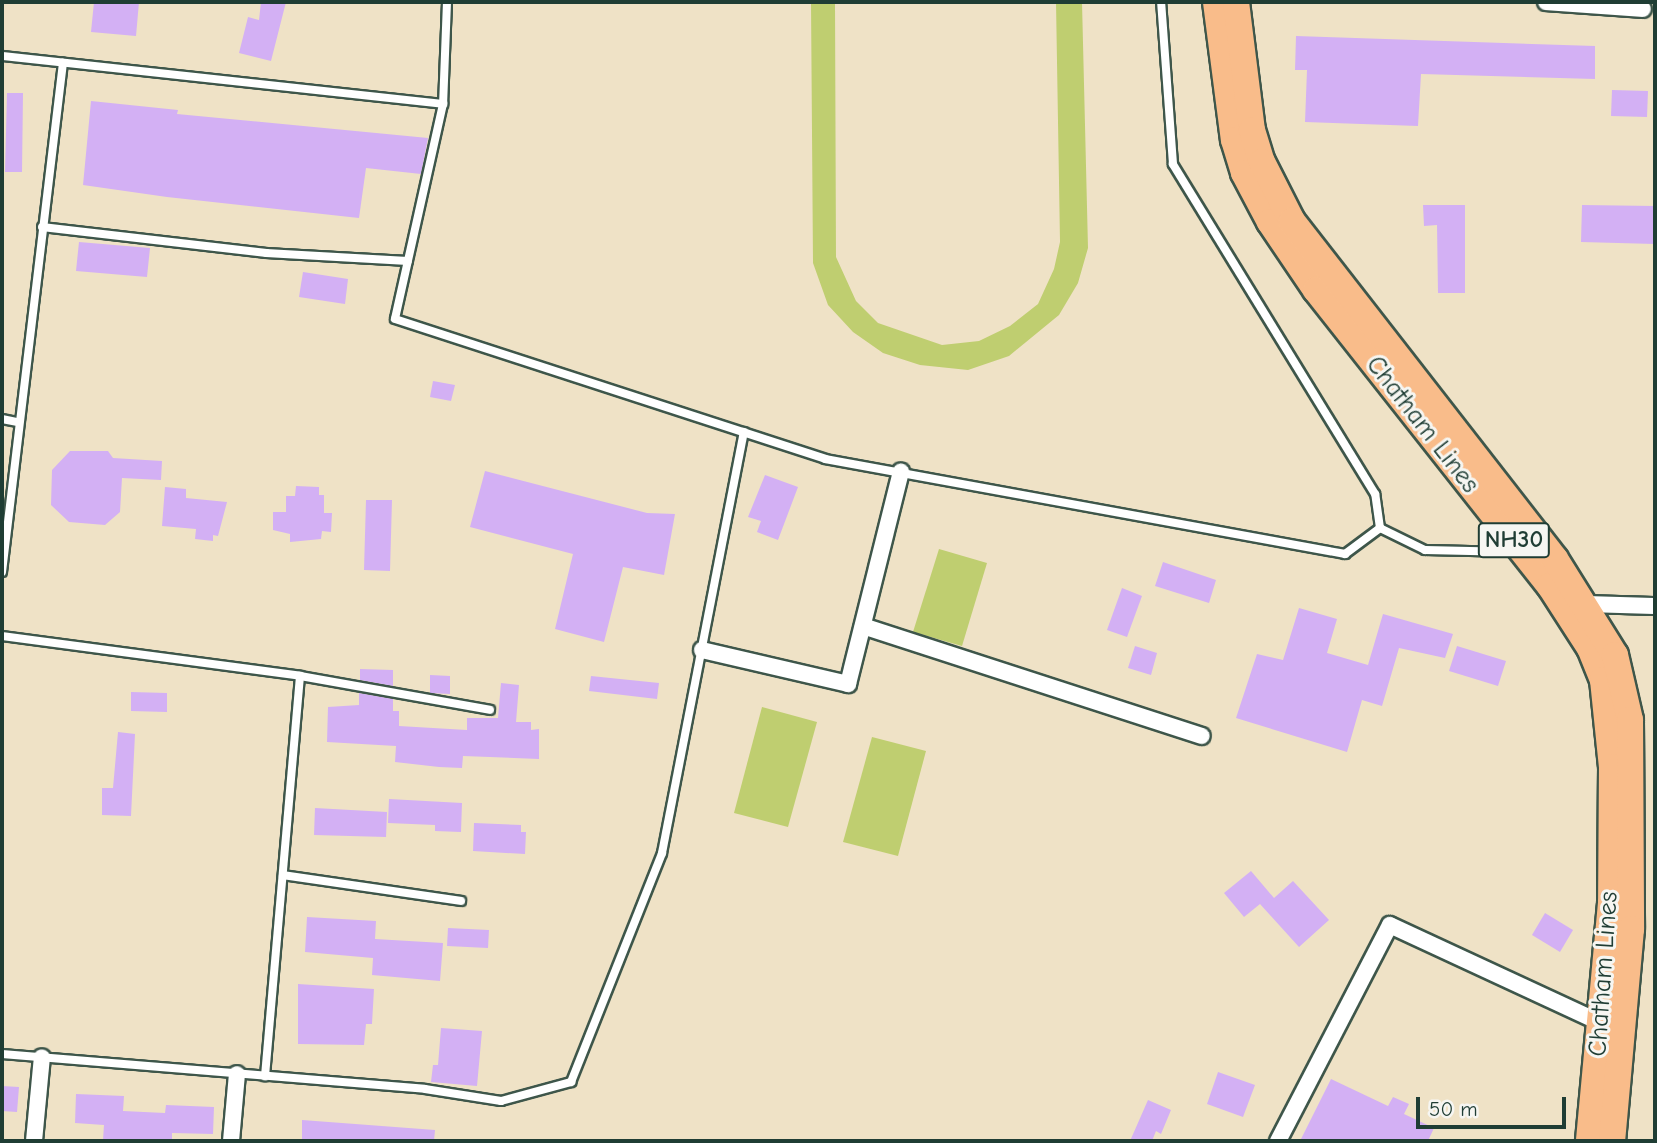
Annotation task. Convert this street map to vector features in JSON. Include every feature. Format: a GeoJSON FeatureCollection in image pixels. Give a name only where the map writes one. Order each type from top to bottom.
{"type":"FeatureCollection","features":[{"type":"Feature","properties":{"kind":"highway","name":"Chatham Lines"},"geometry":{"type":"LineString","coordinates":[[1216,2],[1234,140],[1244,173],[1270,222],[1316,290],[1524,552],[1590,648],[1603,680],[1610,717],[1611,903],[1603,1024],[1589,1141]]}},
{"type":"Feature","properties":{"kind":"highway","name":"Chatham Lines"},"geometry":{"type":"LineString","coordinates":[[1236,2],[1252,130],[1262,162],[1292,221],[1586,604],[1615,655],[1630,720],[1631,929],[1612,1141]]}},
{"type":"Feature","properties":{"kind":"street"},"geometry":{"type":"LineString","coordinates":[[1546,2],[1643,9]]}},
{"type":"Feature","properties":{"kind":"street"},"geometry":{"type":"LineString","coordinates":[[702,650],[848,684],[901,472]]}},
{"type":"Feature","properties":{"kind":"street"},"geometry":{"type":"LineString","coordinates":[[1586,604],[1655,606]]}},
{"type":"Feature","properties":{"kind":"street"},"geometry":{"type":"LineString","coordinates":[[863,626],[1202,736]]}},
{"type":"Feature","properties":{"kind":"street"},"geometry":{"type":"LineString","coordinates":[[1278,1141],[1390,925],[1603,1024]]}},
{"type":"Feature","properties":{"kind":"street"},"geometry":{"type":"LineString","coordinates":[[34,1141],[42,1057]]}},
{"type":"Feature","properties":{"kind":"street"},"geometry":{"type":"LineString","coordinates":[[231,1141],[237,1073]]}},
{"type":"Feature","properties":{"kind":"lane"},"geometry":{"type":"LineString","coordinates":[[447,2],[443,104],[396,319],[825,459],[1345,554],[1380,527]]}},
{"type":"Feature","properties":{"kind":"lane"},"geometry":{"type":"LineString","coordinates":[[1161,2],[1173,164],[1374,494],[1380,527]]}},
{"type":"Feature","properties":{"kind":"lane"},"geometry":{"type":"LineString","coordinates":[[2,56],[443,104]]}},
{"type":"Feature","properties":{"kind":"lane"},"geometry":{"type":"LineString","coordinates":[[2,572],[63,63]]}},
{"type":"Feature","properties":{"kind":"lane"},"geometry":{"type":"LineString","coordinates":[[42,227],[266,253],[408,261]]}},
{"type":"Feature","properties":{"kind":"lane"},"geometry":{"type":"LineString","coordinates":[[2,419],[18,422]]}},
{"type":"Feature","properties":{"kind":"lane"},"geometry":{"type":"LineString","coordinates":[[2,1054],[425,1089],[501,1101],[571,1082],[662,853],[744,432]]}},
{"type":"Feature","properties":{"kind":"lane"},"geometry":{"type":"LineString","coordinates":[[1380,527],[1425,550],[1524,552]]}},
{"type":"Feature","properties":{"kind":"lane"},"geometry":{"type":"LineString","coordinates":[[2,636],[300,676],[490,710]]}},
{"type":"Feature","properties":{"kind":"lane"},"geometry":{"type":"LineString","coordinates":[[265,1076],[300,676]]}},
{"type":"Feature","properties":{"kind":"lane"},"geometry":{"type":"LineString","coordinates":[[283,875],[461,901]]}},
{"type":"Feature","properties":{"kind":"green space"},"geometry":{"type":"Polygon","coordinates":[[[811,2],[835,2],[836,257],[856,301],[878,323],[942,345],[979,341],[1010,326],[1038,304],[1054,269],[1060,242],[1056,2],[1082,2],[1088,248],[1078,283],[1059,315],[1009,356],[968,370],[920,365],[883,353],[853,332],[828,305],[813,263],[811,2]]]}},
{"type":"Feature","properties":{"kind":"green space"},"geometry":{"type":"Polygon","coordinates":[[[939,549],[987,563],[962,646],[913,632],[939,549]]]}},
{"type":"Feature","properties":{"kind":"green space"},"geometry":{"type":"Polygon","coordinates":[[[762,707],[817,722],[788,827],[734,813],[762,707]]]}},
{"type":"Feature","properties":{"kind":"green space"},"geometry":{"type":"Polygon","coordinates":[[[872,737],[926,751],[898,856],[843,842],[872,737]]]}},
{"type":"Feature","properties":{"kind":"building"},"geometry":{"type":"Polygon","coordinates":[[[94,2],[139,2],[136,36],[91,32],[94,2]]]}},
{"type":"Feature","properties":{"kind":"building"},"geometry":{"type":"Polygon","coordinates":[[[261,2],[286,2],[271,61],[239,53],[248,17],[259,20],[261,2]]]}},
{"type":"Feature","properties":{"kind":"building"},"geometry":{"type":"Polygon","coordinates":[[[1296,36],[1595,46],[1595,79],[1421,74],[1418,126],[1305,122],[1307,70],[1295,70],[1296,36]]]}},
{"type":"Feature","properties":{"kind":"building"},"geometry":{"type":"Polygon","coordinates":[[[1612,90],[1648,91],[1647,117],[1611,116],[1612,90]]]}},
{"type":"Feature","properties":{"kind":"building"},"geometry":{"type":"Polygon","coordinates":[[[7,93],[23,93],[22,172],[5,172],[7,93]]]}},
{"type":"Feature","properties":{"kind":"building"},"geometry":{"type":"Polygon","coordinates":[[[91,101],[178,110],[177,114],[428,138],[421,174],[366,168],[359,218],[167,197],[83,185],[91,101]]]}},
{"type":"Feature","properties":{"kind":"building"},"geometry":{"type":"Polygon","coordinates":[[[1423,205],[1465,205],[1465,293],[1438,293],[1437,225],[1424,226],[1423,205]]]}},
{"type":"Feature","properties":{"kind":"building"},"geometry":{"type":"Polygon","coordinates":[[[1582,205],[1655,206],[1655,244],[1581,242],[1582,205]]]}},
{"type":"Feature","properties":{"kind":"building"},"geometry":{"type":"Polygon","coordinates":[[[79,242],[150,248],[147,277],[76,271],[79,242]]]}},
{"type":"Feature","properties":{"kind":"building"},"geometry":{"type":"Polygon","coordinates":[[[303,272],[348,279],[345,304],[299,297],[303,272]]]}},
{"type":"Feature","properties":{"kind":"building"},"geometry":{"type":"Polygon","coordinates":[[[433,381],[455,385],[451,401],[430,397],[433,381]]]}},
{"type":"Feature","properties":{"kind":"building"},"geometry":{"type":"Polygon","coordinates":[[[70,451],[108,451],[113,458],[162,461],[161,480],[122,478],[120,512],[105,525],[69,522],[51,505],[52,470],[70,451]]]}},
{"type":"Feature","properties":{"kind":"building"},"geometry":{"type":"Polygon","coordinates":[[[485,471],[647,513],[675,514],[664,575],[623,567],[604,642],[555,629],[573,554],[470,527],[485,471]]]}},
{"type":"Feature","properties":{"kind":"building"},"geometry":{"type":"Polygon","coordinates":[[[765,475],[798,487],[778,540],[757,532],[761,521],[748,517],[765,475]]]}},
{"type":"Feature","properties":{"kind":"building"},"geometry":{"type":"Polygon","coordinates":[[[296,486],[319,487],[319,495],[324,495],[324,513],[332,513],[331,532],[322,531],[321,539],[290,542],[290,534],[273,530],[273,512],[286,512],[286,496],[295,496],[296,486]]]}},
{"type":"Feature","properties":{"kind":"building"},"geometry":{"type":"Polygon","coordinates":[[[165,487],[186,489],[186,498],[227,502],[218,536],[213,535],[213,541],[195,539],[196,529],[162,526],[165,487]]]}},
{"type":"Feature","properties":{"kind":"building"},"geometry":{"type":"Polygon","coordinates":[[[366,500],[392,500],[390,571],[364,570],[366,500]]]}},
{"type":"Feature","properties":{"kind":"building"},"geometry":{"type":"Polygon","coordinates":[[[1163,562],[1216,580],[1209,603],[1155,586],[1163,562]]]}},
{"type":"Feature","properties":{"kind":"building"},"geometry":{"type":"Polygon","coordinates":[[[1122,588],[1142,596],[1127,637],[1107,630],[1122,588]]]}},
{"type":"Feature","properties":{"kind":"building"},"geometry":{"type":"Polygon","coordinates":[[[1299,608],[1337,619],[1327,653],[1368,665],[1383,614],[1453,634],[1445,658],[1399,648],[1382,706],[1362,700],[1347,752],[1236,718],[1257,654],[1283,660],[1299,608]]]}},
{"type":"Feature","properties":{"kind":"building"},"geometry":{"type":"Polygon","coordinates":[[[1135,646],[1157,653],[1151,675],[1128,668],[1135,646]]]}},
{"type":"Feature","properties":{"kind":"building"},"geometry":{"type":"Polygon","coordinates":[[[1457,646],[1506,661],[1498,686],[1449,671],[1457,646]]]}},
{"type":"Feature","properties":{"kind":"building"},"geometry":{"type":"Polygon","coordinates":[[[360,669],[393,670],[393,686],[360,680],[360,669]]]}},
{"type":"Feature","properties":{"kind":"building"},"geometry":{"type":"Polygon","coordinates":[[[430,675],[450,676],[450,694],[430,693],[430,675]]]}},
{"type":"Feature","properties":{"kind":"building"},"geometry":{"type":"Polygon","coordinates":[[[591,676],[659,683],[657,699],[589,691],[591,676]]]}},
{"type":"Feature","properties":{"kind":"building"},"geometry":{"type":"Polygon","coordinates":[[[501,683],[519,685],[516,722],[531,722],[531,730],[539,729],[539,759],[463,756],[462,768],[439,767],[395,762],[396,746],[327,742],[328,707],[359,705],[359,693],[393,699],[393,711],[399,711],[399,726],[467,730],[467,718],[498,718],[501,683]]]}},
{"type":"Feature","properties":{"kind":"building"},"geometry":{"type":"Polygon","coordinates":[[[131,692],[167,693],[167,712],[131,711],[131,692]]]}},
{"type":"Feature","properties":{"kind":"building"},"geometry":{"type":"Polygon","coordinates":[[[118,732],[135,734],[131,816],[102,815],[102,788],[113,788],[118,732]]]}},
{"type":"Feature","properties":{"kind":"building"},"geometry":{"type":"Polygon","coordinates":[[[389,799],[462,803],[461,832],[435,831],[435,825],[388,823],[389,799]]]}},
{"type":"Feature","properties":{"kind":"building"},"geometry":{"type":"Polygon","coordinates":[[[315,808],[387,812],[386,837],[314,835],[315,808]]]}},
{"type":"Feature","properties":{"kind":"building"},"geometry":{"type":"Polygon","coordinates":[[[474,823],[521,825],[521,832],[526,832],[525,854],[473,851],[474,823]]]}},
{"type":"Feature","properties":{"kind":"building"},"geometry":{"type":"Polygon","coordinates":[[[1251,871],[1274,898],[1293,881],[1329,920],[1299,947],[1260,904],[1244,917],[1224,893],[1251,871]]]}},
{"type":"Feature","properties":{"kind":"building"},"geometry":{"type":"Polygon","coordinates":[[[1545,913],[1573,930],[1560,952],[1532,935],[1545,913]]]}},
{"type":"Feature","properties":{"kind":"building"},"geometry":{"type":"Polygon","coordinates":[[[307,917],[376,921],[375,939],[443,943],[440,981],[372,975],[373,958],[305,952],[307,917]]]}},
{"type":"Feature","properties":{"kind":"building"},"geometry":{"type":"Polygon","coordinates":[[[448,928],[489,930],[488,948],[447,946],[448,928]]]}},
{"type":"Feature","properties":{"kind":"building"},"geometry":{"type":"Polygon","coordinates":[[[298,984],[374,989],[372,1024],[366,1024],[364,1045],[298,1044],[298,984]]]}},
{"type":"Feature","properties":{"kind":"building"},"geometry":{"type":"Polygon","coordinates":[[[441,1028],[482,1031],[477,1086],[431,1082],[433,1065],[438,1065],[441,1028]]]}},
{"type":"Feature","properties":{"kind":"building"},"geometry":{"type":"Polygon","coordinates":[[[1218,1072],[1255,1085],[1243,1117],[1207,1104],[1218,1072]]]}},
{"type":"Feature","properties":{"kind":"building"},"geometry":{"type":"Polygon","coordinates":[[[1331,1079],[1388,1106],[1393,1097],[1409,1104],[1404,1114],[1434,1128],[1428,1141],[1300,1141],[1331,1079]]]}},
{"type":"Feature","properties":{"kind":"building"},"geometry":{"type":"Polygon","coordinates":[[[2,1086],[19,1087],[17,1112],[2,1111],[2,1086]]]}},
{"type":"Feature","properties":{"kind":"building"},"geometry":{"type":"Polygon","coordinates":[[[76,1094],[124,1096],[123,1111],[165,1113],[166,1105],[214,1107],[213,1134],[172,1133],[172,1141],[103,1140],[104,1125],[75,1123],[76,1094]]]}},
{"type":"Feature","properties":{"kind":"building"},"geometry":{"type":"Polygon","coordinates":[[[1148,1100],[1171,1110],[1161,1134],[1156,1131],[1152,1141],[1130,1141],[1148,1100]]]}},
{"type":"Feature","properties":{"kind":"building"},"geometry":{"type":"Polygon","coordinates":[[[302,1120],[435,1130],[434,1141],[302,1141],[302,1120]]]}}]}
